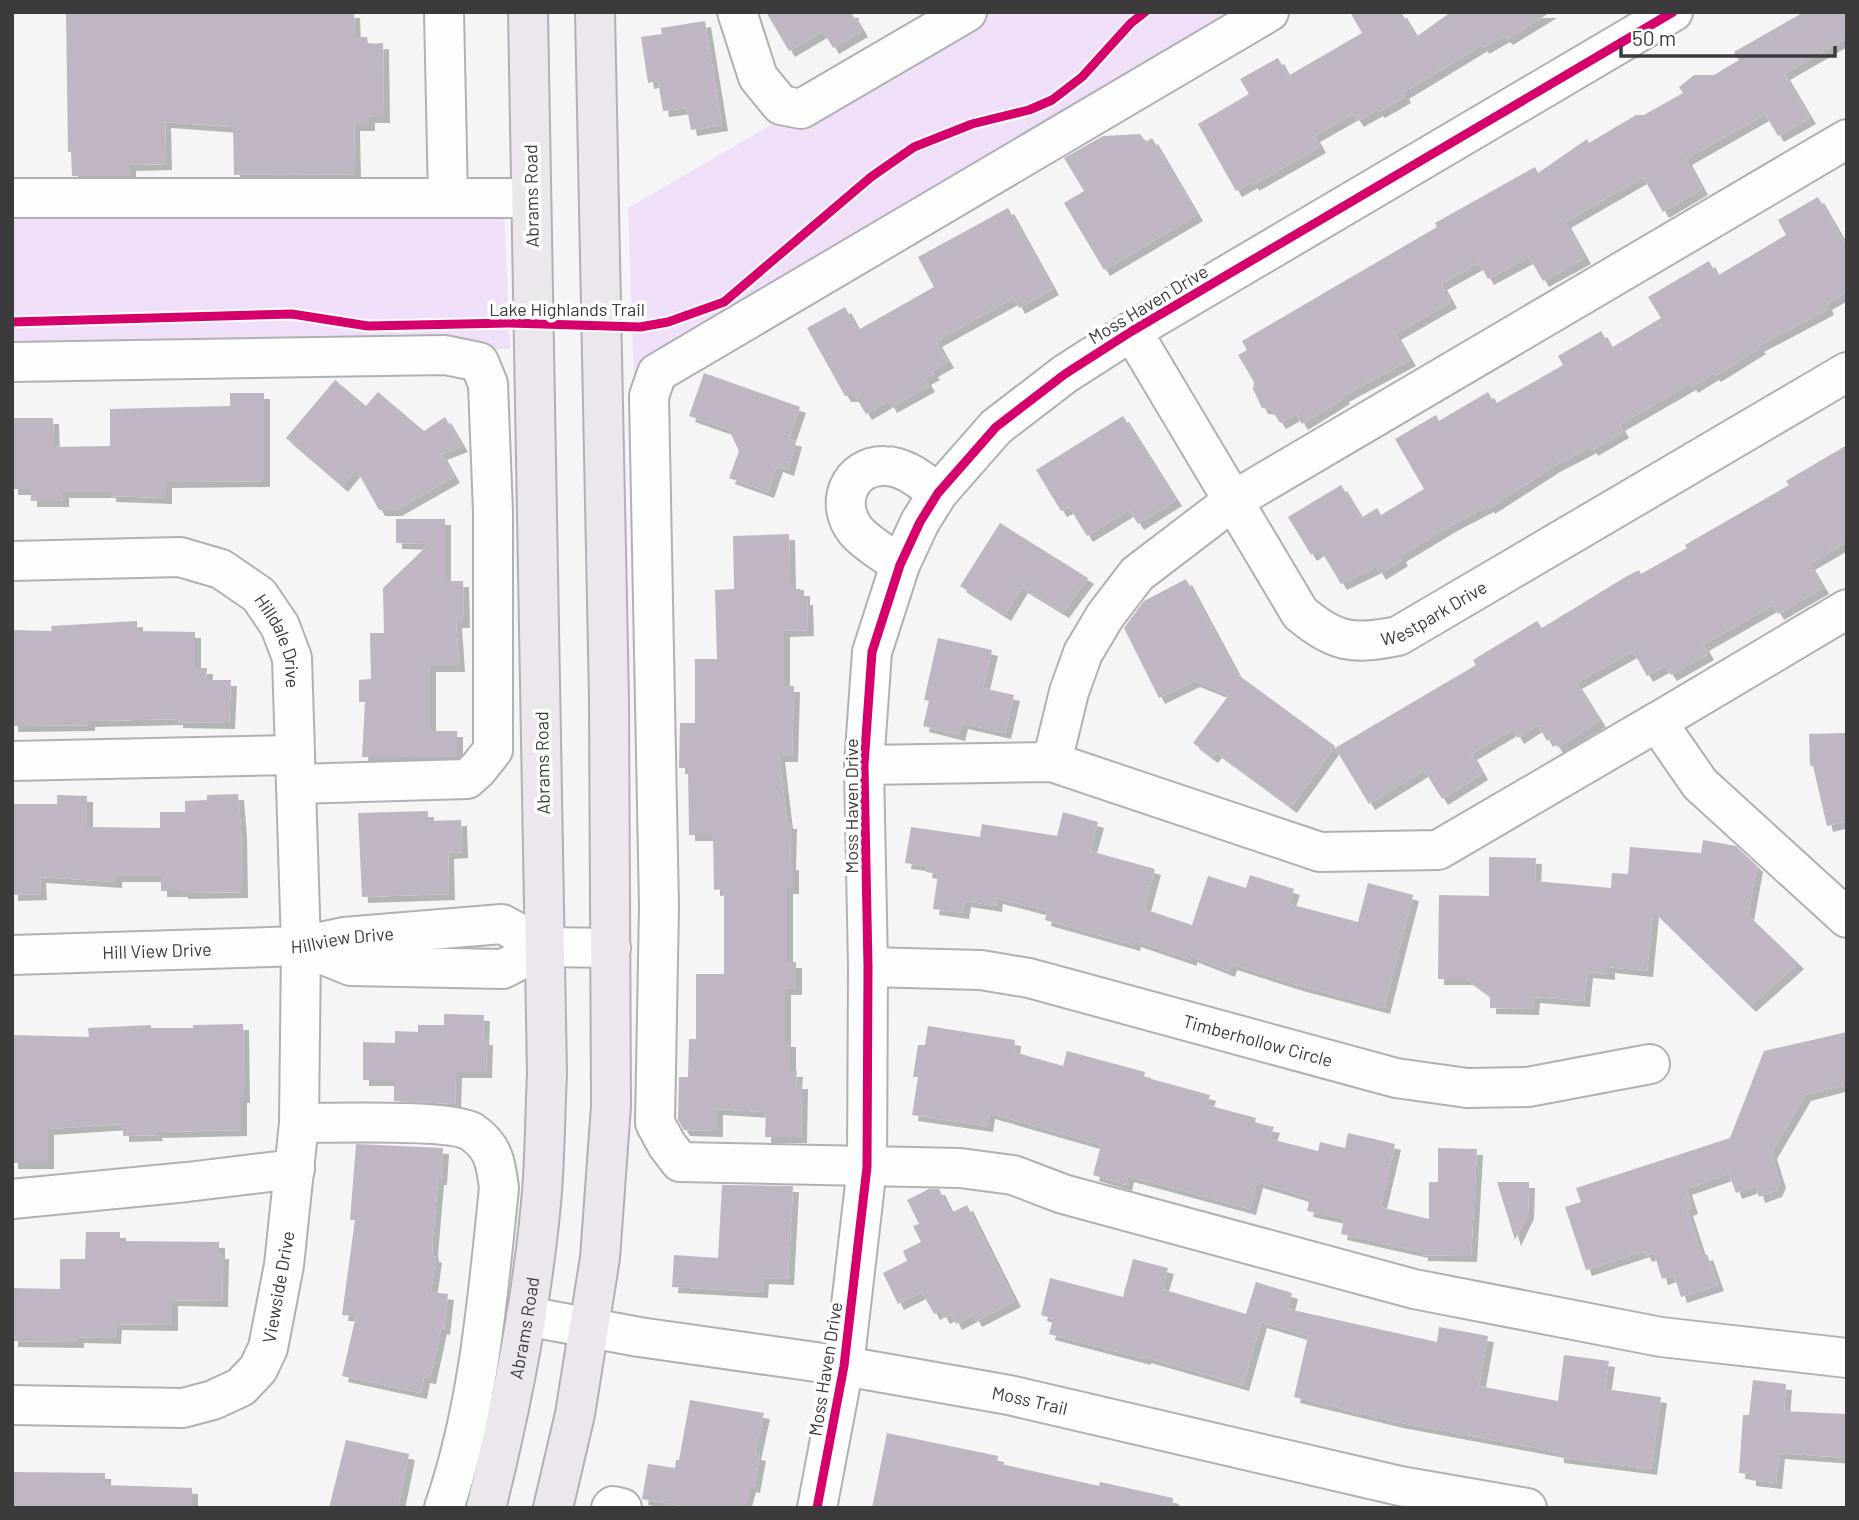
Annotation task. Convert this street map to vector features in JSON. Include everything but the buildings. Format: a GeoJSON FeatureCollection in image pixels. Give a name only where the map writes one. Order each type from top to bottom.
{"type":"FeatureCollection","features":[{"type":"Feature","properties":{"kind":"main road","name":"Abrams Road"},"geometry":{"type":"LineString","coordinates":[[486,1508],[511,1402],[526,1316],[541,1194],[547,1074],[528,12]]}},
{"type":"Feature","properties":{"kind":"main road"},"geometry":{"type":"LineString","coordinates":[[553,1508],[575,1415],[600,1258],[611,1093],[609,699],[595,12]]}},
{"type":"Feature","properties":{"kind":"street"},"geometry":{"type":"LineString","coordinates":[[444,12],[448,198]]}},
{"type":"Feature","properties":{"kind":"street"},"geometry":{"type":"LineString","coordinates":[[737,12],[758,77],[781,105],[801,109],[967,12]]}},
{"type":"Feature","properties":{"kind":"street"},"geometry":{"type":"LineString","coordinates":[[1269,12],[657,373],[649,396],[659,907],[655,1123],[680,1162],[960,1168],[1013,1175],[1063,1194],[1414,1289],[1661,1337],[1847,1358]]}},
{"type":"Feature","properties":{"kind":"street","name":"Moss Haven Drive"},"geometry":{"type":"LineString","coordinates":[[817,1508],[844,1366],[867,1167],[868,967],[864,765],[872,652],[900,565],[920,522],[938,493],[996,427],[1065,374],[1132,331],[1673,12]]}},
{"type":"Feature","properties":{"kind":"street"},"geometry":{"type":"LineString","coordinates":[[1052,762],[1069,692],[1083,653],[1105,616],[1137,574],[1234,500],[1847,139]]}},
{"type":"Feature","properties":{"kind":"street"},"geometry":{"type":"LineString","coordinates":[[12,198],[531,198]]}},
{"type":"Feature","properties":{"kind":"street","name":"Westpark Drive"},"geometry":{"type":"LineString","coordinates":[[1132,331],[1300,613],[1320,630],[1341,640],[1367,642],[1398,636],[1847,372]]}},
{"type":"Feature","properties":{"kind":"street"},"geometry":{"type":"LineString","coordinates":[[12,362],[445,355],[479,362],[488,384],[493,512],[493,750],[467,779],[295,770],[12,761]]}},
{"type":"Feature","properties":{"kind":"street"},"geometry":{"type":"LineString","coordinates":[[900,565],[857,532],[847,516],[844,500],[851,481],[867,468],[887,466],[905,471],[938,493]]}},
{"type":"Feature","properties":{"kind":"street","name":"Hilldale Drive"},"geometry":{"type":"LineString","coordinates":[[12,561],[180,556],[221,569],[259,595],[280,626],[292,658],[301,946]]}},
{"type":"Feature","properties":{"kind":"street"},"geometry":{"type":"LineString","coordinates":[[864,765],[1052,762],[1320,852],[1437,850],[1847,609]]}},
{"type":"Feature","properties":{"kind":"street"},"geometry":{"type":"LineString","coordinates":[[1657,722],[1700,784],[1847,918]]}},
{"type":"Feature","properties":{"kind":"street","name":"Hillview Drive"},"geometry":{"type":"LineString","coordinates":[[301,946],[351,966],[503,969],[545,947],[611,948]]}},
{"type":"Feature","properties":{"kind":"street","name":"Hill View Drive"},"geometry":{"type":"LineString","coordinates":[[12,955],[301,946]]}},
{"type":"Feature","properties":{"kind":"street","name":"Viewside Drive"},"geometry":{"type":"LineString","coordinates":[[12,1405],[183,1408],[213,1400],[241,1387],[258,1369],[268,1348],[285,1265],[295,1169],[299,1123],[301,946]]}},
{"type":"Feature","properties":{"kind":"street","name":"Timberhollow Circle"},"geometry":{"type":"LineString","coordinates":[[868,967],[981,970],[1029,978],[1396,1078],[1467,1088],[1528,1087],[1650,1064]]}},
{"type":"Feature","properties":{"kind":"street"},"geometry":{"type":"LineString","coordinates":[[299,1123],[446,1125],[470,1131],[487,1146],[496,1162],[499,1188],[482,1347],[453,1483],[444,1508]]}},
{"type":"Feature","properties":{"kind":"street"},"geometry":{"type":"LineString","coordinates":[[12,1199],[295,1169]]}},
{"type":"Feature","properties":{"kind":"street","name":"Moss Trail"},"geometry":{"type":"LineString","coordinates":[[526,1316],[1009,1395],[1399,1486],[1528,1508]]}},
{"type":"Feature","properties":{"kind":"street"},"geometry":{"type":"LineString","coordinates":[[611,1508],[621,1508]]}},
{"type":"Feature","properties":{"kind":"shaded area"},"geometry":{"type":"Polygon","coordinates":[[[965,12],[1258,12],[634,377],[628,208],[965,12]]]}},
{"type":"Feature","properties":{"kind":"shaded area"},"geometry":{"type":"Polygon","coordinates":[[[504,206],[510,349],[12,356],[12,210],[504,206]]]}},
{"type":"Feature","properties":{"kind":"cycle path","name":"Lake Highlands Trail"},"geometry":{"type":"LineString","coordinates":[[12,322],[292,314],[368,326],[509,323],[640,327],[668,322],[724,302],[871,177],[914,147],[972,124],[1029,110],[1052,100],[1082,77],[1131,23],[1145,12]]}},
{"type":"Feature","properties":{"kind":"cycle path"},"geometry":{"type":"LineString","coordinates":[[817,1508],[844,1366],[867,1167],[868,967],[864,765],[872,652],[900,565],[920,522],[938,493],[996,427],[1065,374],[1132,331],[1673,12]]}}]}
